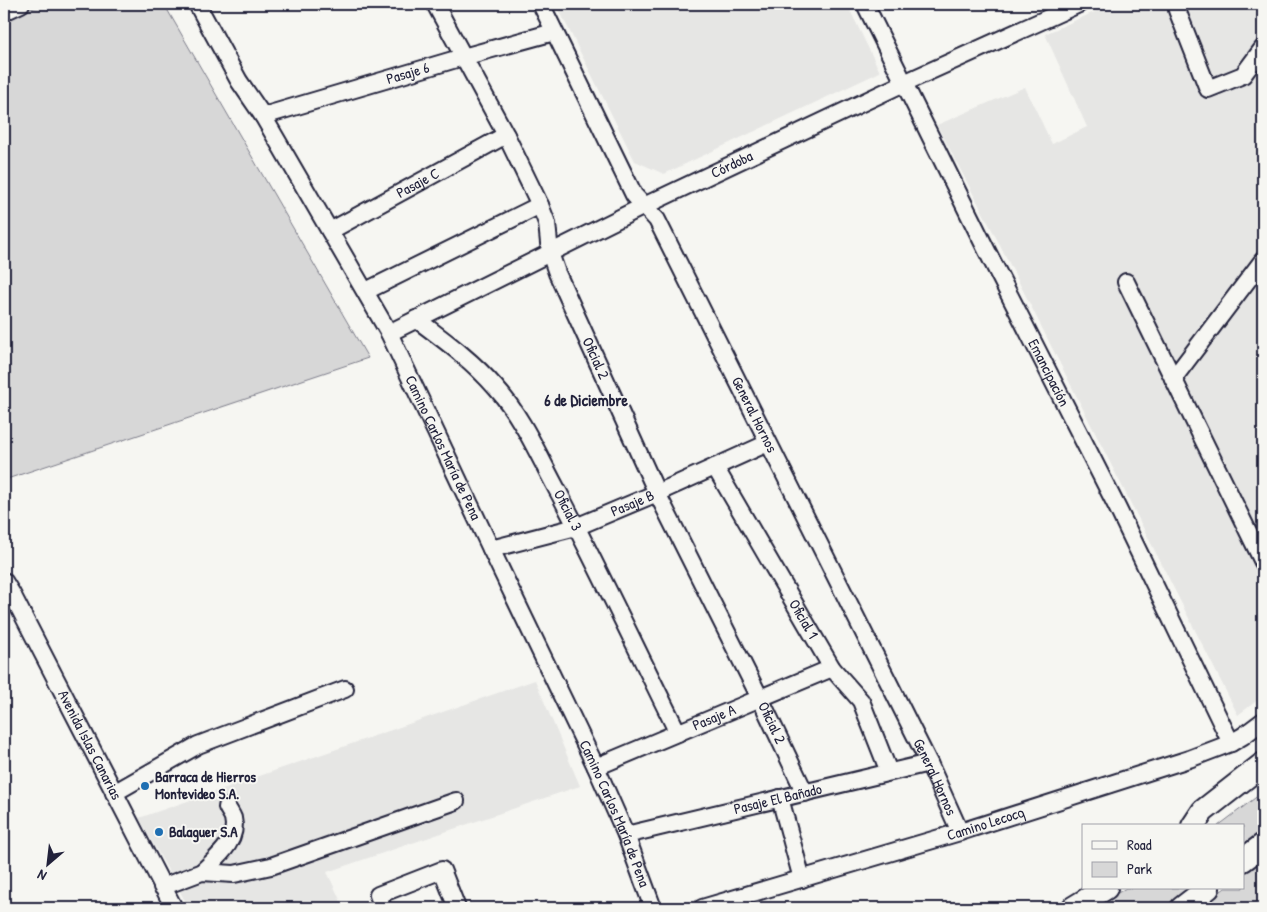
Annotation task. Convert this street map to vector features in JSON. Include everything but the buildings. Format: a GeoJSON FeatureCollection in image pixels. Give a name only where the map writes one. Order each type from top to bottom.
{"type":"FeatureCollection","features":[{"type":"Feature","properties":{"kind":"highway"},"geometry":{"type":"LineString","coordinates":[[1194,824],[1203,811],[1263,764]]}},
{"type":"Feature","properties":{"kind":"highway"},"geometry":{"type":"LineString","coordinates":[[1202,824],[1263,779]]}},
{"type":"Feature","properties":{"kind":"highway"},"geometry":{"type":"LineString","coordinates":[[1244,859],[1263,845]]}},
{"type":"Feature","properties":{"kind":"highway"},"geometry":{"type":"LineString","coordinates":[[1073,908],[1103,890]]}},
{"type":"Feature","properties":{"kind":"highway"},"geometry":{"type":"LineString","coordinates":[[1182,908],[1205,890]]}},
{"type":"Feature","properties":{"kind":"street"},"geometry":{"type":"LineString","coordinates":[[4,12],[21,4]]}},
{"type":"Feature","properties":{"kind":"street","name":"Camino Carlos María de Pena"},"geometry":{"type":"LineString","coordinates":[[197,4],[239,81],[263,116],[389,332],[596,767],[626,835],[654,908]]}},
{"type":"Feature","properties":{"kind":"street","name":"Oficial 2"},"geometry":{"type":"LineString","coordinates":[[434,4],[506,135],[540,205],[548,223],[550,253],[557,273],[657,493],[760,698],[805,793]]}},
{"type":"Feature","properties":{"kind":"street","name":"General Hornos"},"geometry":{"type":"LineString","coordinates":[[541,4],[634,195],[656,220],[929,763],[960,832]]}},
{"type":"Feature","properties":{"kind":"street","name":"Emancipación"},"geometry":{"type":"LineString","coordinates":[[865,4],[985,247],[1117,507],[1231,743]]}},
{"type":"Feature","properties":{"kind":"street","name":"Córdoba"},"geometry":{"type":"LineString","coordinates":[[389,332],[644,206],[904,83],[1079,4]]}},
{"type":"Feature","properties":{"kind":"street"},"geometry":{"type":"LineString","coordinates":[[1177,10],[1208,89],[1243,76],[1263,48]]}},
{"type":"Feature","properties":{"kind":"street","name":"Pasaje 6"},"geometry":{"type":"LineString","coordinates":[[263,116],[554,32]]}},
{"type":"Feature","properties":{"kind":"street","name":"Pasaje C"},"geometry":{"type":"LineString","coordinates":[[330,231],[506,135]]}},
{"type":"Feature","properties":{"kind":"street"},"geometry":{"type":"LineString","coordinates":[[366,291],[540,205]]}},
{"type":"Feature","properties":{"kind":"street"},"geometry":{"type":"LineString","coordinates":[[1173,379],[1263,260]]}},
{"type":"Feature","properties":{"kind":"street"},"geometry":{"type":"LineString","coordinates":[[1126,282],[1262,558]]}},
{"type":"Feature","properties":{"kind":"street","name":"Oficial 3"},"geometry":{"type":"LineString","coordinates":[[416,319],[475,365],[517,414],[576,527],[678,733]]}},
{"type":"Feature","properties":{"kind":"street","name":"Pasaje B"},"geometry":{"type":"LineString","coordinates":[[491,548],[576,527],[768,443]]}},
{"type":"Feature","properties":{"kind":"street","name":"Oficial 1"},"geometry":{"type":"LineString","coordinates":[[714,467],[832,668],[861,701],[889,772]]}},
{"type":"Feature","properties":{"kind":"street","name":"Avenida Islas Canarias"},"geometry":{"type":"LineString","coordinates":[[4,582],[12,594],[174,908]]}},
{"type":"Feature","properties":{"kind":"street","name":"Pasaje A"},"geometry":{"type":"LineString","coordinates":[[596,767],[832,668]]}},
{"type":"Feature","properties":{"kind":"street"},"geometry":{"type":"LineString","coordinates":[[114,793],[198,745],[345,689]]}},
{"type":"Feature","properties":{"kind":"street","name":"Camino Lecocq"},"geometry":{"type":"LineString","coordinates":[[702,908],[960,832],[1189,759],[1231,743],[1263,721]]}},
{"type":"Feature","properties":{"kind":"street","name":"Pasaje El Bañado"},"geometry":{"type":"LineString","coordinates":[[626,835],[929,763]]}},
{"type":"Feature","properties":{"kind":"street"},"geometry":{"type":"LineString","coordinates":[[780,798],[802,879]]}},
{"type":"Feature","properties":{"kind":"street"},"geometry":{"type":"LineString","coordinates":[[162,886],[202,872],[234,874],[271,866],[456,801]]}},
{"type":"Feature","properties":{"kind":"street"},"geometry":{"type":"LineString","coordinates":[[202,872],[223,851],[234,834],[233,818],[227,808]]}},
{"type":"Feature","properties":{"kind":"street"},"geometry":{"type":"LineString","coordinates":[[383,908],[378,895],[442,870],[457,908]]}},
{"type":"Feature","properties":{"kind":"shaded area"},"geometry":{"type":"Polygon","coordinates":[[[556,4],[847,4],[880,72],[664,174],[635,161],[556,4]]]}},
{"type":"Feature","properties":{"kind":"shaded area"},"geometry":{"type":"Polygon","coordinates":[[[1112,4],[1263,4],[1263,696],[1238,715],[1001,247],[937,125],[1025,87],[1052,144],[1087,127],[1045,34],[1112,4]]]}},
{"type":"Feature","properties":{"kind":"shaded area","name":"Balaguer S.A"},"geometry":{"type":"Polygon","coordinates":[[[535,680],[580,786],[327,872],[344,908],[189,908],[139,818],[535,680]]]}},
{"type":"Feature","properties":{"kind":"green space"},"geometry":{"type":"Polygon","coordinates":[[[42,4],[164,4],[368,358],[4,480],[4,21],[42,4]]]}},
{"type":"Feature","properties":{"kind":"green space"},"geometry":{"type":"Polygon","coordinates":[[[1263,792],[1263,833],[1244,848],[1244,824],[1221,824],[1263,792]]]}},
{"type":"Feature","properties":{"kind":"green space"},"geometry":{"type":"Polygon","coordinates":[[[1263,858],[1263,908],[1199,908],[1222,890],[1244,890],[1244,873],[1263,858]]]}},
{"type":"Feature","properties":{"kind":"green space"},"geometry":{"type":"Polygon","coordinates":[[[1123,890],[1190,890],[1168,908],[1093,908],[1123,890]]]}},
{"type":"Feature","properties":{"kind":"place","name":"Barraca de Hierros Montevideo S.A."},"geometry":{"type":"Point","coordinates":[145,786]}},
{"type":"Feature","properties":{"kind":"place","name":"Balaguer S.A"},"geometry":{"type":"Point","coordinates":[159,832]}},
{"type":"Feature","properties":{"kind":"district","name":"6 de Diciembre"},"geometry":{"type":"Point","coordinates":[586,400]}}]}
